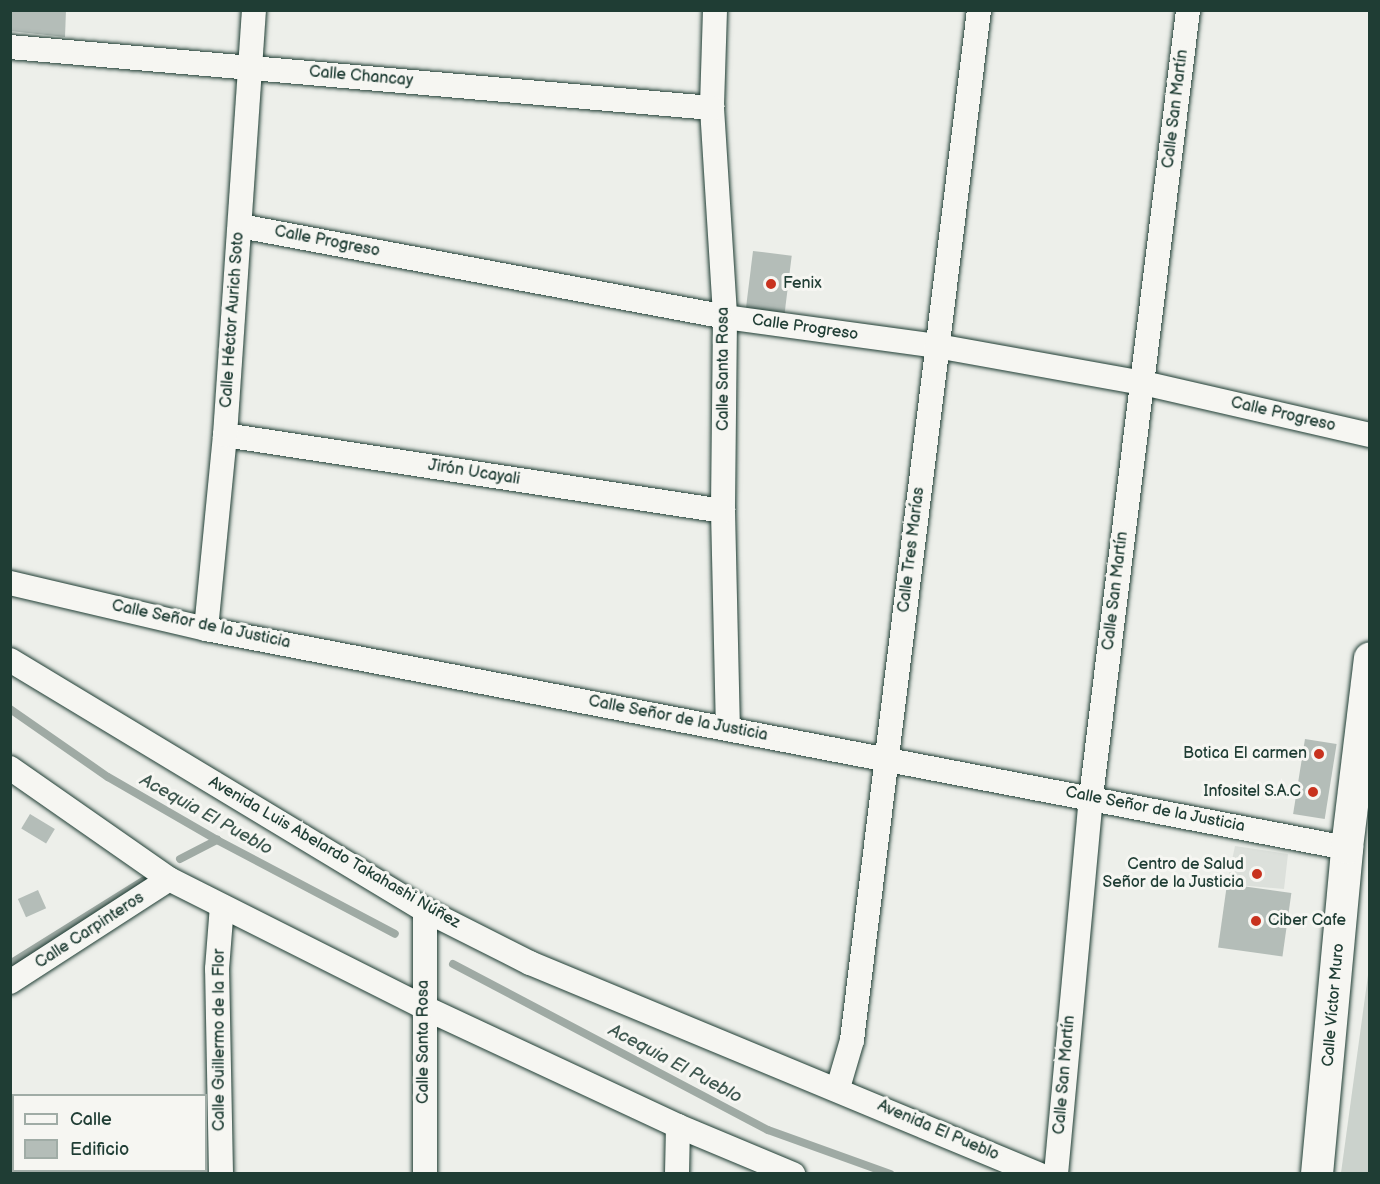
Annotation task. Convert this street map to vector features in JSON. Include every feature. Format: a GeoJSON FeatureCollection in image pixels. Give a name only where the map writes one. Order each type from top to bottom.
{"type":"FeatureCollection","features":[{"type":"Feature","properties":{"kind":"main road","name":"Calle Víctor Muro"},"geometry":{"type":"LineString","coordinates":[[1317,1173],[1347,848],[1370,658]]}},
{"type":"Feature","properties":{"kind":"street","name":"Calle Héctor Aurich Soto"},"geometry":{"type":"LineString","coordinates":[[207,629],[225,435],[254,10]]}},
{"type":"Feature","properties":{"kind":"street","name":"Calle Santa Rosa"},"geometry":{"type":"LineString","coordinates":[[715,10],[712,108],[724,317],[723,512],[728,729]]}},
{"type":"Feature","properties":{"kind":"street","name":"Calle Tres Marías"},"geometry":{"type":"LineString","coordinates":[[838,1088],[852,1040],[979,10]]}},
{"type":"Feature","properties":{"kind":"street","name":"Calle San Martín"},"geometry":{"type":"LineString","coordinates":[[1056,1173],[1090,797],[1188,10]]}},
{"type":"Feature","properties":{"kind":"street","name":"Calle Chancay"},"geometry":{"type":"LineString","coordinates":[[10,47],[712,108]]}},
{"type":"Feature","properties":{"kind":"street","name":"Calle Progreso"},"geometry":{"type":"LineString","coordinates":[[240,226],[724,317],[937,346],[1143,383],[1370,435]]}},
{"type":"Feature","properties":{"kind":"street","name":"Jirón Ucayali"},"geometry":{"type":"LineString","coordinates":[[225,435],[723,512]]}},
{"type":"Feature","properties":{"kind":"street","name":"Calle Señor de la Justicia"},"geometry":{"type":"LineString","coordinates":[[10,583],[207,629],[728,729],[887,757],[1347,848]]}},
{"type":"Feature","properties":{"kind":"street","name":"Avenida Luis Abelardo Takahashi Núñez"},"geometry":{"type":"LineString","coordinates":[[10,660],[425,910],[530,963],[838,1088]]}},
{"type":"Feature","properties":{"kind":"street"},"geometry":{"type":"LineString","coordinates":[[10,768],[169,879],[423,1007],[678,1126],[793,1173]]}},
{"type":"Feature","properties":{"kind":"street","name":"Calle Carpinteros"},"geometry":{"type":"LineString","coordinates":[[10,982],[169,879]]}},
{"type":"Feature","properties":{"kind":"street","name":"Calle Guillermo de la Flor"},"geometry":{"type":"LineString","coordinates":[[221,1173],[217,969],[222,906]]}},
{"type":"Feature","properties":{"kind":"street","name":"Calle Santa Rosa"},"geometry":{"type":"LineString","coordinates":[[425,910],[423,1007],[425,1173]]}},
{"type":"Feature","properties":{"kind":"street","name":"Avenida El Pueblo"},"geometry":{"type":"LineString","coordinates":[[838,1088],[1038,1173]]}},
{"type":"Feature","properties":{"kind":"street"},"geometry":{"type":"LineString","coordinates":[[677,1173],[678,1126]]}},
{"type":"Feature","properties":{"kind":"shaded area","name":"Centro de Salud Señor de la Justicia"},"geometry":{"type":"Polygon","coordinates":[[[1235,846],[1288,854],[1284,889],[1227,884],[1235,846]]]}},
{"type":"Feature","properties":{"kind":"shaded area"},"geometry":{"type":"Polygon","coordinates":[[[1369,968],[1369,1173],[1341,1173],[1369,968]]]}},
{"type":"Feature","properties":{"kind":"building"},"geometry":{"type":"Polygon","coordinates":[[[10,10],[66,10],[65,37],[10,31],[10,10]]]}},
{"type":"Feature","properties":{"kind":"building","name":"Fenix"},"geometry":{"type":"Polygon","coordinates":[[[753,251],[792,256],[784,316],[746,312],[753,251]]]}},
{"type":"Feature","properties":{"kind":"building","name":"Infositel S.A.C"},"geometry":{"type":"Polygon","coordinates":[[[1305,739],[1337,744],[1325,819],[1293,814],[1305,739]]]}},
{"type":"Feature","properties":{"kind":"building"},"geometry":{"type":"Polygon","coordinates":[[[30,814],[55,829],[46,844],[21,829],[30,814]]]}},
{"type":"Feature","properties":{"kind":"building","name":"Ciber Cafe"},"geometry":{"type":"Polygon","coordinates":[[[1227,884],[1291,893],[1282,956],[1218,947],[1227,884]]]}},
{"type":"Feature","properties":{"kind":"building"},"geometry":{"type":"Polygon","coordinates":[[[38,890],[46,908],[26,917],[18,899],[38,890]]]}},
{"type":"Feature","properties":{"kind":"waterway","name":"Acequia El Pueblo"},"geometry":{"type":"LineString","coordinates":[[10,709],[108,777],[217,840],[395,934]]}},
{"type":"Feature","properties":{"kind":"waterway"},"geometry":{"type":"LineString","coordinates":[[180,859],[217,840]]}},
{"type":"Feature","properties":{"kind":"waterway"},"geometry":{"type":"LineString","coordinates":[[10,964],[143,881]]}},
{"type":"Feature","properties":{"kind":"waterway","name":"Acequia El Pueblo"},"geometry":{"type":"LineString","coordinates":[[453,964],[768,1130],[890,1174]]}},
{"type":"Feature","properties":{"kind":"place","name":"Fenix"},"geometry":{"type":"Point","coordinates":[771,284]}},
{"type":"Feature","properties":{"kind":"place","name":"Botica El carmen"},"geometry":{"type":"Point","coordinates":[1319,754]}},
{"type":"Feature","properties":{"kind":"place","name":"Infositel S.A.C"},"geometry":{"type":"Point","coordinates":[1313,792]}},
{"type":"Feature","properties":{"kind":"place","name":"Centro de Salud Señor de la Justicia"},"geometry":{"type":"Point","coordinates":[1257,874]}},
{"type":"Feature","properties":{"kind":"place","name":"Ciber Cafe"},"geometry":{"type":"Point","coordinates":[1256,921]}}]}
